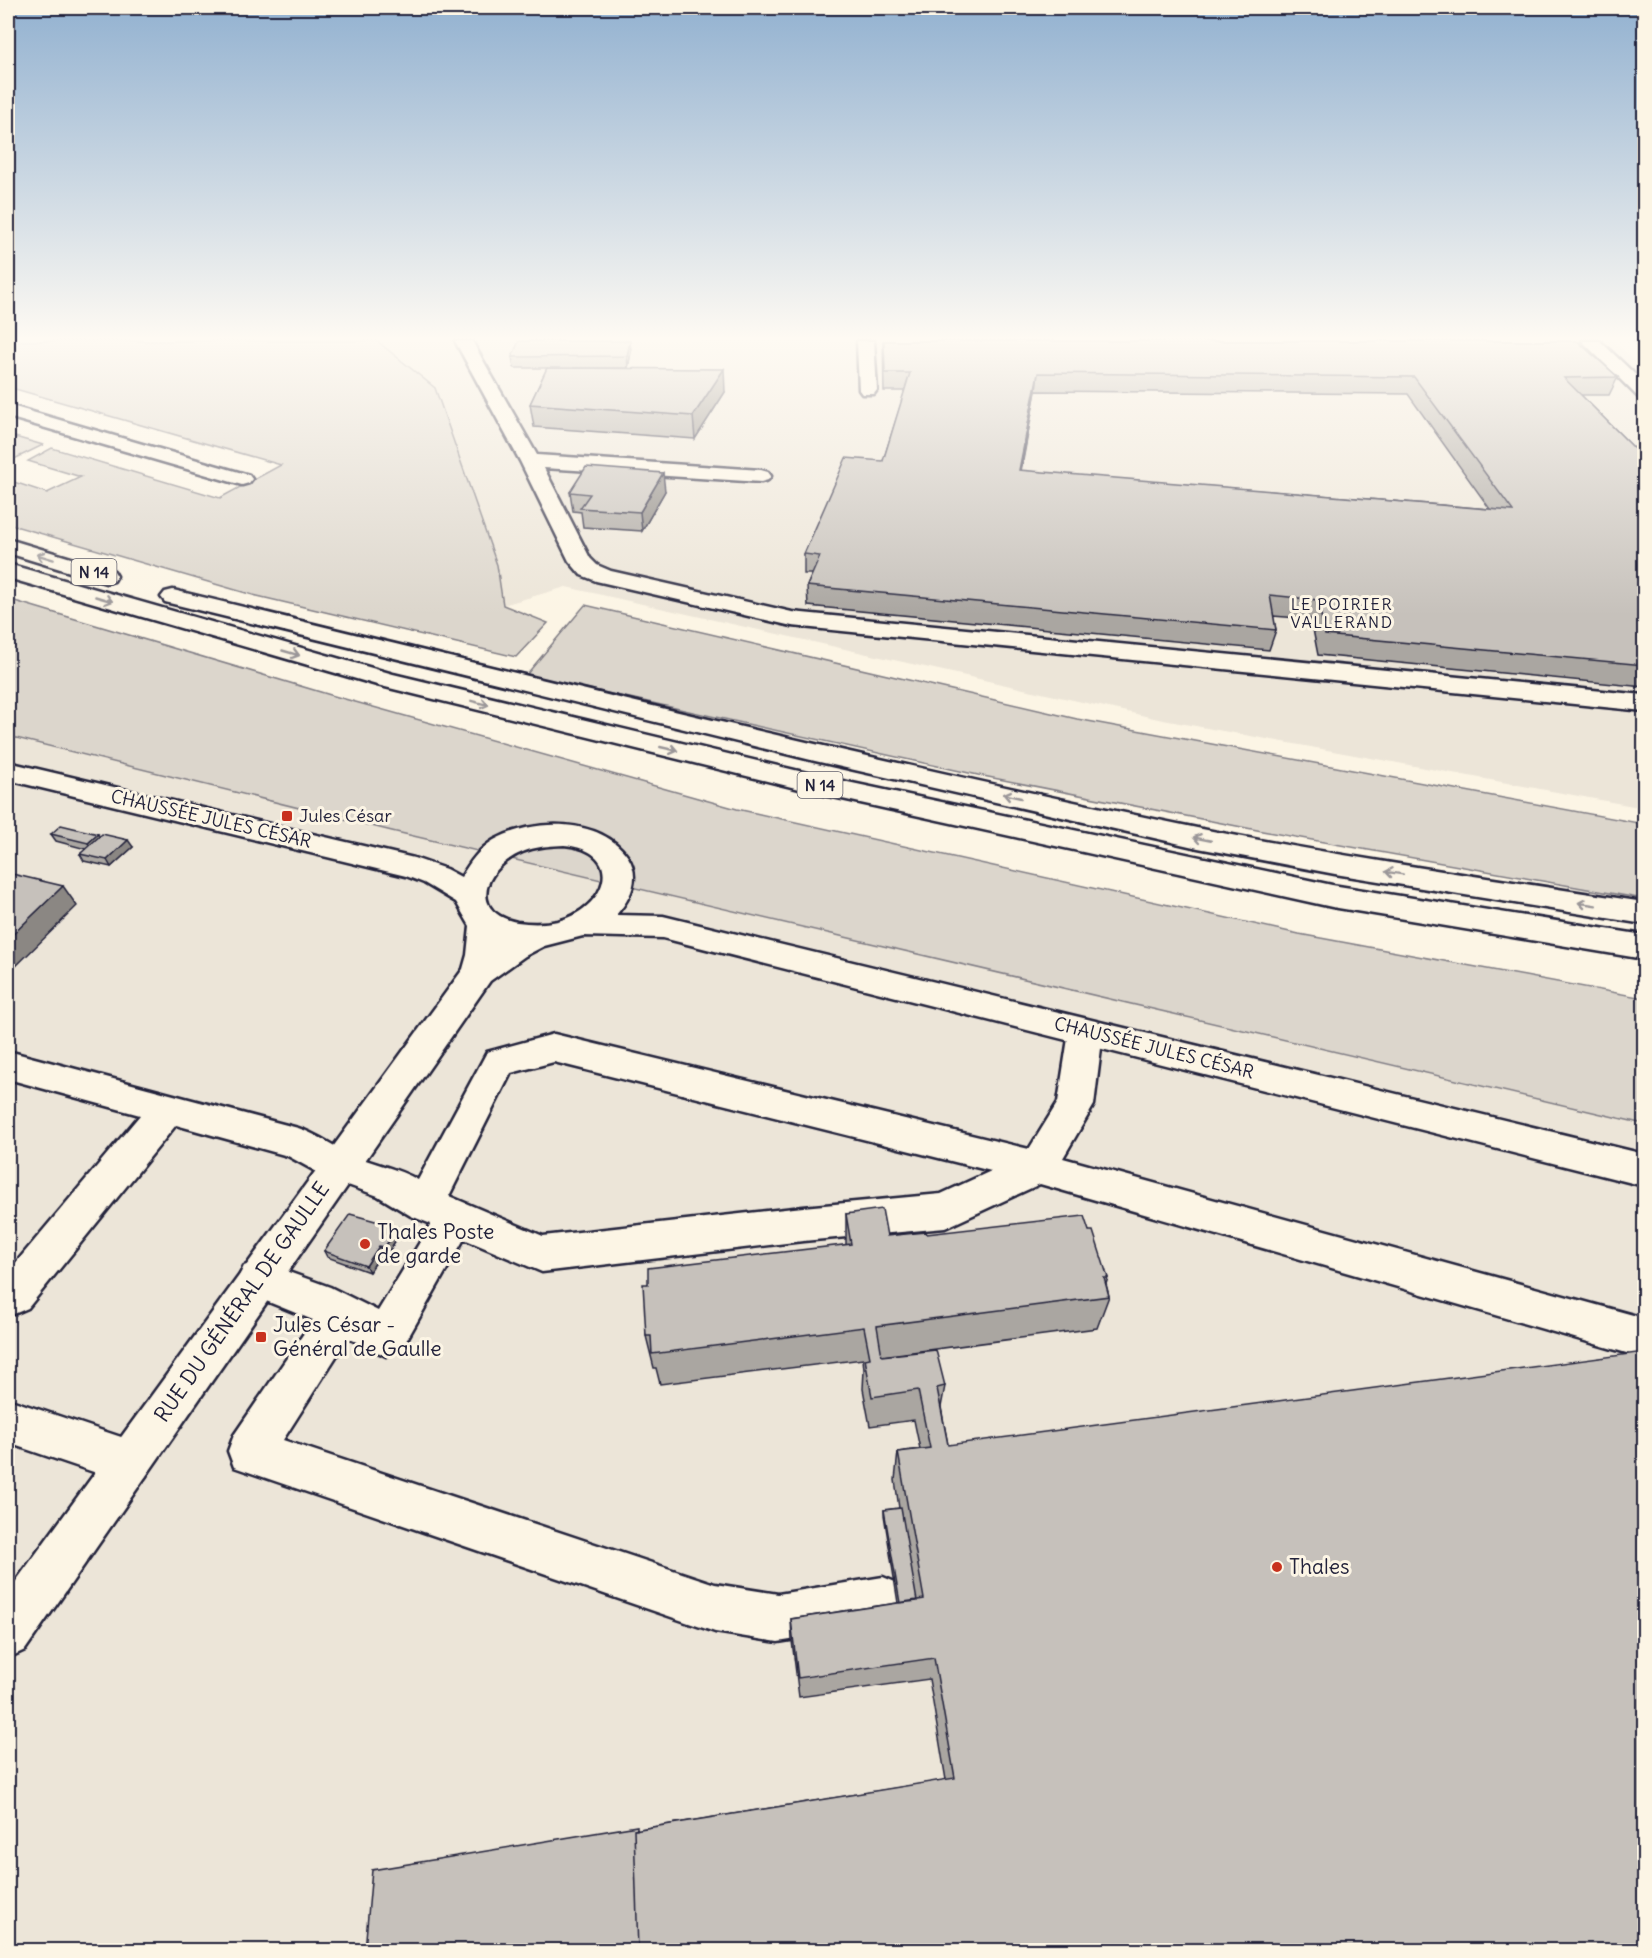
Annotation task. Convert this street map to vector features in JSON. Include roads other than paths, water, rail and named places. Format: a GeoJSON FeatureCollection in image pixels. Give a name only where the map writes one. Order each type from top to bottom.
{"type":"FeatureCollection","features":[{"type":"Feature","properties":{"kind":"main road"},"geometry":{"type":"LineString","coordinates":[[80,432],[242,480]]}},
{"type":"Feature","properties":{"kind":"main road"},"geometry":{"type":"LineString","coordinates":[[514,432],[580,561],[589,570],[604,576],[792,619],[1644,703]]}},
{"type":"Feature","properties":{"kind":"main road"},"geometry":{"type":"LineString","coordinates":[[530,461],[761,476]]}},
{"type":"Feature","properties":{"kind":"main road","name":"N 14"},"geometry":{"type":"LineString","coordinates":[[8,546],[204,605],[804,750],[1198,838],[1335,864],[1644,913]]}},
{"type":"Feature","properties":{"kind":"main road","name":"N 14"},"geometry":{"type":"LineString","coordinates":[[8,571],[386,680],[824,786],[1332,896],[1644,947]]}},
{"type":"Feature","properties":{"kind":"main road","name":"CHAUSSÉE JULES CÉSAR"},"geometry":{"type":"LineString","coordinates":[[8,771],[414,868],[435,876],[478,909]]}},
{"type":"Feature","properties":{"kind":"main road"},"geometry":{"type":"LineString","coordinates":[[558,834],[580,837],[600,845],[614,859],[618,867],[619,885],[606,907],[582,925],[568,931],[537,936],[508,933],[478,909],[471,883],[477,870],[488,858],[514,843],[536,836],[558,834]]}},
{"type":"Feature","properties":{"kind":"main road","name":"CHAUSSÉE JULES CÉSAR"},"geometry":{"type":"LineString","coordinates":[[414,868],[488,858]]}},
{"type":"Feature","properties":{"kind":"main road","name":"CHAUSSÉE JULES CÉSAR"},"geometry":{"type":"LineString","coordinates":[[619,885],[646,916],[663,927]]}},
{"type":"Feature","properties":{"kind":"main road","name":"RUE DU GÉNÉRAL DE GAULLE"},"geometry":{"type":"LineString","coordinates":[[8,1633],[478,972],[483,955],[478,909]]}},
{"type":"Feature","properties":{"kind":"main road","name":"CHAUSSÉE JULES CÉSAR"},"geometry":{"type":"LineString","coordinates":[[582,925],[663,927],[1644,1170]]}},
{"type":"Feature","properties":{"kind":"main road","name":"RUE DU GÉNÉRAL DE GAULLE"},"geometry":{"type":"LineString","coordinates":[[478,972],[537,936]]}},
{"type":"Feature","properties":{"kind":"main road"},"geometry":{"type":"LineString","coordinates":[[8,1065],[298,1143],[339,1166],[392,1184],[441,1211],[542,1254],[803,1224],[945,1211],[1038,1167],[1076,1105],[1086,1032]]}},
{"type":"Feature","properties":{"kind":"main road"},"geometry":{"type":"LineString","coordinates":[[258,1279],[315,1300],[386,1336],[441,1211],[499,1062],[554,1048],[1038,1167],[1644,1338]]}},
{"type":"Feature","properties":{"kind":"main road"},"geometry":{"type":"LineString","coordinates":[[14,1295],[168,1108]]}},
{"type":"Feature","properties":{"kind":"main road"},"geometry":{"type":"LineString","coordinates":[[341,1313],[250,1450],[715,1608],[778,1618],[883,1600]]}},
{"type":"Feature","properties":{"kind":"main road"},"geometry":{"type":"LineString","coordinates":[[8,1420],[129,1461]]}},
{"type":"Feature","properties":{"kind":"place","name":"Jules César"},"geometry":{"type":"Point","coordinates":[287,816]}},
{"type":"Feature","properties":{"kind":"place","name":"Thales Poste de garde"},"geometry":{"type":"Point","coordinates":[365,1244]}},
{"type":"Feature","properties":{"kind":"place","name":"Jules César - Général de Gaulle"},"geometry":{"type":"Point","coordinates":[261,1337]}},
{"type":"Feature","properties":{"kind":"place","name":"Thales"},"geometry":{"type":"Point","coordinates":[1277,1567]}},
{"type":"Feature","properties":{"kind":"district","name":"LE POIRIER VALLERAND"},"geometry":{"type":"Point","coordinates":[1342,613]}}]}
